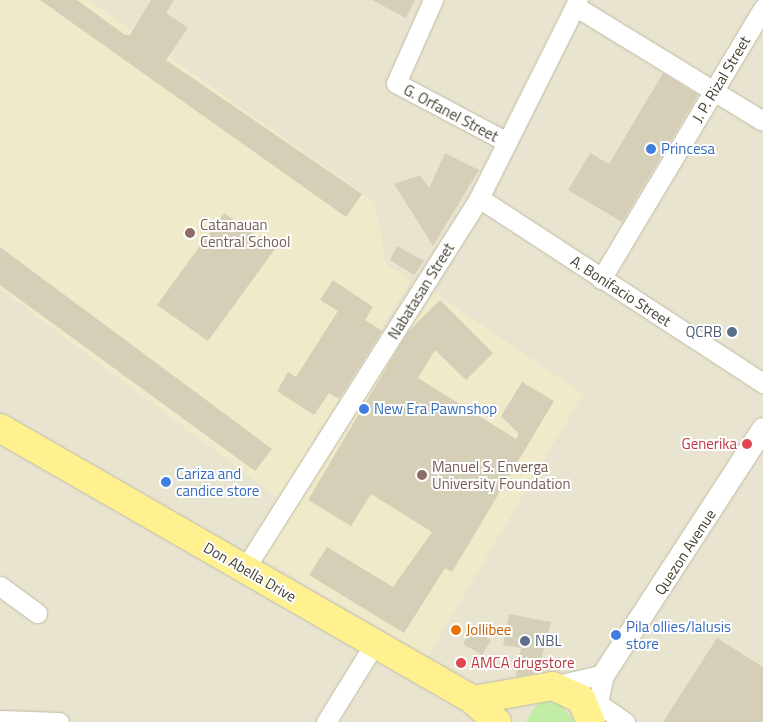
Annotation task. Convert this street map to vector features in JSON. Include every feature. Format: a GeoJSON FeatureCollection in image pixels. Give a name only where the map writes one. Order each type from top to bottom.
{"type":"FeatureCollection","features":[{"type":"Feature","properties":{"kind":"main road","name":"Don Abella Drive"},"geometry":{"type":"LineString","coordinates":[[0,428],[473,700],[497,722]]}},
{"type":"Feature","properties":{"kind":"main road"},"geometry":{"type":"LineString","coordinates":[[511,722],[523,697],[545,687]]}},
{"type":"Feature","properties":{"kind":"main road"},"geometry":{"type":"LineString","coordinates":[[473,700],[545,687],[581,699],[594,716]]}},
{"type":"Feature","properties":{"kind":"street","name":"G. Orfanel Street"},"geometry":{"type":"LineString","coordinates":[[433,0],[396,83],[507,142]]}},
{"type":"Feature","properties":{"kind":"street","name":"Nabatasan Street"},"geometry":{"type":"LineString","coordinates":[[244,570],[479,198],[577,3]]}},
{"type":"Feature","properties":{"kind":"street"},"geometry":{"type":"LineString","coordinates":[[577,3],[763,121]]}},
{"type":"Feature","properties":{"kind":"street","name":"J. P. Rizal Street"},"geometry":{"type":"LineString","coordinates":[[601,279],[763,8]]}},
{"type":"Feature","properties":{"kind":"street","name":"A. Bonifacio Street"},"geometry":{"type":"LineString","coordinates":[[479,198],[763,383]]}},
{"type":"Feature","properties":{"kind":"street","name":"Quezon Avenue"},"geometry":{"type":"LineString","coordinates":[[594,716],[604,674],[763,429]]}},
{"type":"Feature","properties":{"kind":"street"},"geometry":{"type":"LineString","coordinates":[[0,586],[37,613]]}},
{"type":"Feature","properties":{"kind":"street"},"geometry":{"type":"LineString","coordinates":[[326,722],[375,643]]}},
{"type":"Feature","properties":{"kind":"street"},"geometry":{"type":"LineString","coordinates":[[545,687],[604,674]]}},
{"type":"Feature","properties":{"kind":"street"},"geometry":{"type":"LineString","coordinates":[[594,716],[625,722]]}},
{"type":"Feature","properties":{"kind":"street"},"geometry":{"type":"LineString","coordinates":[[0,720],[59,722]]}},
{"type":"Feature","properties":{"kind":"shaded area"},"geometry":{"type":"Polygon","coordinates":[[[0,0],[763,0],[763,722],[0,722],[0,0]]]}},
{"type":"Feature","properties":{"kind":"shaded area","name":"Catanauan Central School"},"geometry":{"type":"Polygon","coordinates":[[[0,0],[89,0],[375,202],[386,264],[411,280],[279,499],[0,289],[0,0]]]}},
{"type":"Feature","properties":{"kind":"shaded area","name":"Manuel S. Enverga University Foundation"},"geometry":{"type":"Polygon","coordinates":[[[429,289],[583,394],[428,656],[258,556],[429,289]]]}},
{"type":"Feature","properties":{"kind":"green space"},"geometry":{"type":"Polygon","coordinates":[[[547,701],[561,705],[575,722],[526,722],[536,705],[547,701]]]}},
{"type":"Feature","properties":{"kind":"building"},"geometry":{"type":"Polygon","coordinates":[[[40,0],[77,0],[125,35],[130,35],[151,0],[174,0],[166,13],[188,28],[166,60],[362,194],[346,217],[40,0]]]}},
{"type":"Feature","properties":{"kind":"building"},"geometry":{"type":"Polygon","coordinates":[[[372,0],[415,0],[406,18],[372,0]]]}},
{"type":"Feature","properties":{"kind":"building"},"geometry":{"type":"Polygon","coordinates":[[[663,73],[698,95],[622,222],[568,190],[590,153],[609,164],[663,73]]]}},
{"type":"Feature","properties":{"kind":"building"},"geometry":{"type":"Polygon","coordinates":[[[445,153],[479,170],[433,246],[394,184],[420,175],[429,188],[445,153]]]}},
{"type":"Feature","properties":{"kind":"building"},"geometry":{"type":"Polygon","coordinates":[[[224,213],[275,249],[208,341],[157,305],[224,213]]]}},
{"type":"Feature","properties":{"kind":"building"},"geometry":{"type":"Polygon","coordinates":[[[397,246],[424,261],[414,275],[390,260],[397,246]]]}},
{"type":"Feature","properties":{"kind":"building"},"geometry":{"type":"Polygon","coordinates":[[[0,247],[272,449],[255,471],[0,285],[0,247]]]}},
{"type":"Feature","properties":{"kind":"building"},"geometry":{"type":"Polygon","coordinates":[[[333,280],[373,307],[365,320],[382,331],[339,399],[329,393],[314,415],[277,391],[288,372],[296,377],[338,311],[320,300],[333,280]]]}},
{"type":"Feature","properties":{"kind":"building"},"geometry":{"type":"Polygon","coordinates":[[[440,300],[493,353],[466,380],[435,350],[418,378],[516,439],[519,434],[501,416],[522,382],[554,401],[452,572],[445,568],[404,633],[309,575],[327,547],[393,587],[432,532],[371,494],[351,526],[308,500],[407,333],[440,300]]]}},
{"type":"Feature","properties":{"kind":"building"},"geometry":{"type":"Polygon","coordinates":[[[509,614],[551,622],[538,673],[516,677],[521,648],[503,645],[509,614]]]}},
{"type":"Feature","properties":{"kind":"building"},"geometry":{"type":"Polygon","coordinates":[[[472,629],[491,640],[482,655],[463,644],[472,629]]]}},
{"type":"Feature","properties":{"kind":"building"},"geometry":{"type":"Polygon","coordinates":[[[717,638],[763,667],[763,722],[663,722],[717,638]]]}},
{"type":"Feature","properties":{"kind":"place","name":"Princesa"},"geometry":{"type":"Point","coordinates":[651,149]}},
{"type":"Feature","properties":{"kind":"place","name":"Catanauan Central School"},"geometry":{"type":"Point","coordinates":[190,233]}},
{"type":"Feature","properties":{"kind":"place","name":"QCRB"},"geometry":{"type":"Point","coordinates":[732,332]}},
{"type":"Feature","properties":{"kind":"place","name":"New Era Pawnshop"},"geometry":{"type":"Point","coordinates":[364,409]}},
{"type":"Feature","properties":{"kind":"place","name":"Generika"},"geometry":{"type":"Point","coordinates":[747,444]}},
{"type":"Feature","properties":{"kind":"place","name":"Manuel S. Enverga University Foundation"},"geometry":{"type":"Point","coordinates":[422,475]}},
{"type":"Feature","properties":{"kind":"place","name":"Cariza and candice store"},"geometry":{"type":"Point","coordinates":[166,482]}},
{"type":"Feature","properties":{"kind":"place","name":"Jollibee"},"geometry":{"type":"Point","coordinates":[456,630]}},
{"type":"Feature","properties":{"kind":"place","name":"Pila ollies/lalusis store"},"geometry":{"type":"Point","coordinates":[616,635]}},
{"type":"Feature","properties":{"kind":"place","name":"NBL"},"geometry":{"type":"Point","coordinates":[525,641]}},
{"type":"Feature","properties":{"kind":"place","name":"AMCA drugstore"},"geometry":{"type":"Point","coordinates":[461,663]}}]}
